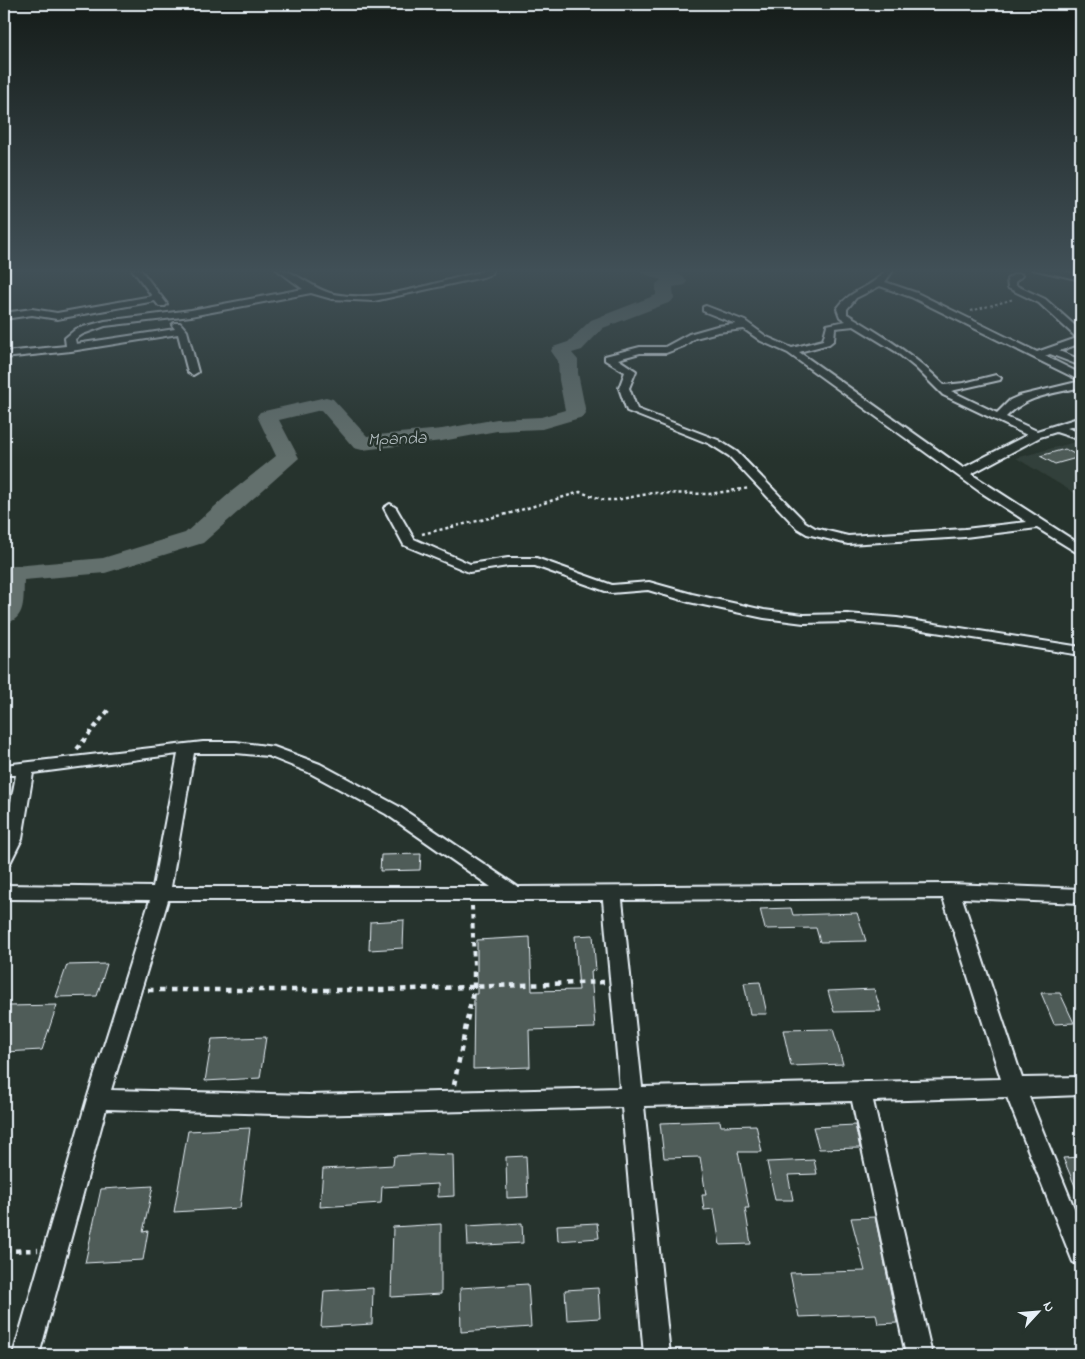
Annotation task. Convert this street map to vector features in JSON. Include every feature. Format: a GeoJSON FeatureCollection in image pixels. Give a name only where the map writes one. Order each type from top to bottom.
{"type":"FeatureCollection","features":[{"type":"Feature","properties":{"kind":"street"},"geometry":{"type":"LineString","coordinates":[[71,348],[70,338],[77,332]]}},
{"type":"Feature","properties":{"kind":"street"},"geometry":{"type":"LineString","coordinates":[[4,355],[71,348],[171,332]]}},
{"type":"Feature","properties":{"kind":"street"},"geometry":{"type":"LineString","coordinates":[[182,332],[194,372]]}},
{"type":"Feature","properties":{"kind":"street"},"geometry":{"type":"LineString","coordinates":[[705,332],[692,336],[681,344],[666,350],[640,350],[609,359],[632,370],[624,388],[632,411],[714,442],[733,454],[801,525],[820,534],[848,540],[965,533],[1039,524]]}},
{"type":"Feature","properties":{"kind":"street"},"geometry":{"type":"LineString","coordinates":[[755,332],[764,339],[791,351],[915,441],[1081,551]]}},
{"type":"Feature","properties":{"kind":"street"},"geometry":{"type":"LineString","coordinates":[[791,351],[826,342],[829,332]]}},
{"type":"Feature","properties":{"kind":"street"},"geometry":{"type":"LineString","coordinates":[[872,332],[898,348],[920,366],[941,388],[998,418],[1036,435]]}},
{"type":"Feature","properties":{"kind":"street"},"geometry":{"type":"LineString","coordinates":[[991,332],[1081,378]]}},
{"type":"Feature","properties":{"kind":"street"},"geometry":{"type":"LineString","coordinates":[[1038,355],[1081,340]]}},
{"type":"Feature","properties":{"kind":"street"},"geometry":{"type":"LineString","coordinates":[[1050,351],[1081,364]]}},
{"type":"Feature","properties":{"kind":"street"},"geometry":{"type":"LineString","coordinates":[[941,388],[964,386],[996,378]]}},
{"type":"Feature","properties":{"kind":"street"},"geometry":{"type":"LineString","coordinates":[[998,418],[1014,402],[1023,398],[1081,384]]}},
{"type":"Feature","properties":{"kind":"street"},"geometry":{"type":"LineString","coordinates":[[967,471],[1036,435],[1081,420]]}},
{"type":"Feature","properties":{"kind":"street"},"geometry":{"type":"LineString","coordinates":[[1058,429],[1081,437]]}},
{"type":"Feature","properties":{"kind":"street"},"geometry":{"type":"LineString","coordinates":[[390,508],[405,538],[419,548],[470,568],[508,562],[536,562],[611,589],[649,586],[689,598],[764,614],[804,619],[847,618],[897,622],[1081,651]]}},
{"type":"Feature","properties":{"kind":"street"},"geometry":{"type":"LineString","coordinates":[[4,770],[187,749],[232,748],[269,751],[297,760],[341,780],[400,815],[513,893]]}},
{"type":"Feature","properties":{"kind":"street"},"geometry":{"type":"LineString","coordinates":[[26,1355],[98,1099],[161,894],[187,749]]}},
{"type":"Feature","properties":{"kind":"street"},"geometry":{"type":"LineString","coordinates":[[4,858],[13,839],[25,769]]}},
{"type":"Feature","properties":{"kind":"street"},"geometry":{"type":"LineString","coordinates":[[4,892],[317,895],[950,891],[1081,896]]}},
{"type":"Feature","properties":{"kind":"street"},"geometry":{"type":"LineString","coordinates":[[950,891],[1014,1087],[1081,1254]]}},
{"type":"Feature","properties":{"kind":"street"},"geometry":{"type":"LineString","coordinates":[[612,894],[630,1096],[657,1355]]}},
{"type":"Feature","properties":{"kind":"street"},"geometry":{"type":"LineString","coordinates":[[98,1099],[309,1105],[1081,1086]]}},
{"type":"Feature","properties":{"kind":"street"},"geometry":{"type":"LineString","coordinates":[[860,1090],[919,1355]]}},
{"type":"Feature","properties":{"kind":"path"},"geometry":{"type":"LineString","coordinates":[[405,538],[511,513],[576,492],[616,500],[654,493],[709,494],[763,486]]}},
{"type":"Feature","properties":{"kind":"path"},"geometry":{"type":"LineString","coordinates":[[69,763],[73,753],[111,707]]}},
{"type":"Feature","properties":{"kind":"path"},"geometry":{"type":"LineString","coordinates":[[451,1101],[474,986],[472,893]]}},
{"type":"Feature","properties":{"kind":"path"},"geometry":{"type":"LineString","coordinates":[[132,990],[374,990],[620,982]]}},
{"type":"Feature","properties":{"kind":"path"},"geometry":{"type":"LineString","coordinates":[[4,1251],[56,1249]]}},
{"type":"Feature","properties":{"kind":"shaded area"},"geometry":{"type":"Polygon","coordinates":[[[1081,442],[1081,497],[1016,458],[1081,442]]]}},
{"type":"Feature","properties":{"kind":"building"},"geometry":{"type":"Polygon","coordinates":[[[1065,449],[1080,457],[1055,464],[1040,456],[1065,449]]]}},
{"type":"Feature","properties":{"kind":"building"},"geometry":{"type":"Polygon","coordinates":[[[421,854],[420,870],[380,871],[381,855],[421,854]]]}},
{"type":"Feature","properties":{"kind":"building"},"geometry":{"type":"Polygon","coordinates":[[[791,908],[793,915],[857,913],[866,941],[820,942],[816,928],[765,929],[760,909],[791,908]]]}},
{"type":"Feature","properties":{"kind":"building"},"geometry":{"type":"Polygon","coordinates":[[[404,920],[403,948],[369,950],[370,922],[404,920]]]}},
{"type":"Feature","properties":{"kind":"building"},"geometry":{"type":"Polygon","coordinates":[[[593,935],[596,970],[591,971],[595,1028],[529,1030],[530,1067],[473,1069],[474,994],[477,994],[477,940],[530,937],[532,991],[579,990],[575,936],[593,935]]]}},
{"type":"Feature","properties":{"kind":"building"},"geometry":{"type":"Polygon","coordinates":[[[107,964],[97,996],[56,997],[67,965],[107,964]]]}},
{"type":"Feature","properties":{"kind":"building"},"geometry":{"type":"Polygon","coordinates":[[[760,982],[767,1014],[750,1014],[744,983],[760,982]]]}},
{"type":"Feature","properties":{"kind":"building"},"geometry":{"type":"Polygon","coordinates":[[[874,989],[881,1011],[834,1012],[828,991],[874,989]]]}},
{"type":"Feature","properties":{"kind":"building"},"geometry":{"type":"Polygon","coordinates":[[[1041,993],[1060,993],[1074,1023],[1054,1024],[1041,993]]]}},
{"type":"Feature","properties":{"kind":"building"},"geometry":{"type":"Polygon","coordinates":[[[57,1005],[42,1050],[4,1052],[4,1020],[9,1006],[57,1005]]]}},
{"type":"Feature","properties":{"kind":"building"},"geometry":{"type":"Polygon","coordinates":[[[833,1029],[843,1064],[791,1066],[783,1030],[833,1029]]]}},
{"type":"Feature","properties":{"kind":"building"},"geometry":{"type":"Polygon","coordinates":[[[266,1037],[260,1078],[205,1081],[212,1039],[266,1037]]]}},
{"type":"Feature","properties":{"kind":"building"},"geometry":{"type":"Polygon","coordinates":[[[720,1121],[721,1126],[756,1125],[762,1152],[738,1152],[749,1208],[745,1208],[751,1244],[720,1245],[714,1209],[704,1210],[702,1195],[706,1195],[700,1157],[664,1158],[660,1123],[720,1121]]]}},
{"type":"Feature","properties":{"kind":"building"},"geometry":{"type":"Polygon","coordinates":[[[855,1125],[860,1148],[819,1149],[813,1127],[855,1125]]]}},
{"type":"Feature","properties":{"kind":"building"},"geometry":{"type":"Polygon","coordinates":[[[250,1128],[240,1208],[174,1212],[188,1131],[250,1128]]]}},
{"type":"Feature","properties":{"kind":"building"},"geometry":{"type":"Polygon","coordinates":[[[453,1155],[454,1196],[438,1197],[438,1184],[382,1187],[381,1203],[320,1207],[323,1169],[393,1165],[394,1156],[453,1155]]]}},
{"type":"Feature","properties":{"kind":"building"},"geometry":{"type":"Polygon","coordinates":[[[526,1156],[528,1197],[507,1198],[506,1157],[526,1156]]]}},
{"type":"Feature","properties":{"kind":"building"},"geometry":{"type":"Polygon","coordinates":[[[1081,1157],[1081,1200],[1063,1158],[1081,1157]]]}},
{"type":"Feature","properties":{"kind":"building"},"geometry":{"type":"Polygon","coordinates":[[[814,1160],[817,1174],[788,1175],[793,1200],[775,1200],[767,1162],[814,1160]]]}},
{"type":"Feature","properties":{"kind":"building"},"geometry":{"type":"Polygon","coordinates":[[[153,1186],[143,1232],[148,1231],[143,1260],[85,1263],[101,1189],[153,1186]]]}},
{"type":"Feature","properties":{"kind":"building"},"geometry":{"type":"Polygon","coordinates":[[[875,1217],[897,1323],[878,1324],[876,1314],[799,1317],[790,1273],[865,1271],[851,1218],[875,1217]]]}},
{"type":"Feature","properties":{"kind":"building"},"geometry":{"type":"Polygon","coordinates":[[[522,1223],[523,1243],[468,1246],[467,1226],[522,1223]]]}},
{"type":"Feature","properties":{"kind":"building"},"geometry":{"type":"Polygon","coordinates":[[[597,1223],[599,1238],[558,1241],[557,1225],[597,1223]]]}},
{"type":"Feature","properties":{"kind":"building"},"geometry":{"type":"Polygon","coordinates":[[[441,1224],[441,1294],[391,1297],[393,1227],[441,1224]]]}},
{"type":"Feature","properties":{"kind":"building"},"geometry":{"type":"Polygon","coordinates":[[[528,1284],[531,1327],[461,1332],[460,1288],[528,1284]]]}},
{"type":"Feature","properties":{"kind":"building"},"geometry":{"type":"Polygon","coordinates":[[[373,1288],[372,1324],[321,1327],[324,1291],[373,1288]]]}},
{"type":"Feature","properties":{"kind":"building"},"geometry":{"type":"Polygon","coordinates":[[[598,1288],[600,1318],[567,1320],[565,1290],[598,1288]]]}},
{"type":"Feature","properties":{"kind":"waterway","name":"Mpanda"},"geometry":{"type":"LineString","coordinates":[[4,616],[9,612],[12,573],[105,565],[194,538],[240,496],[288,458],[267,416],[326,403],[362,443],[442,435],[497,425],[542,423],[576,413],[568,373],[568,360],[560,351],[575,346],[589,332]]}}]}
